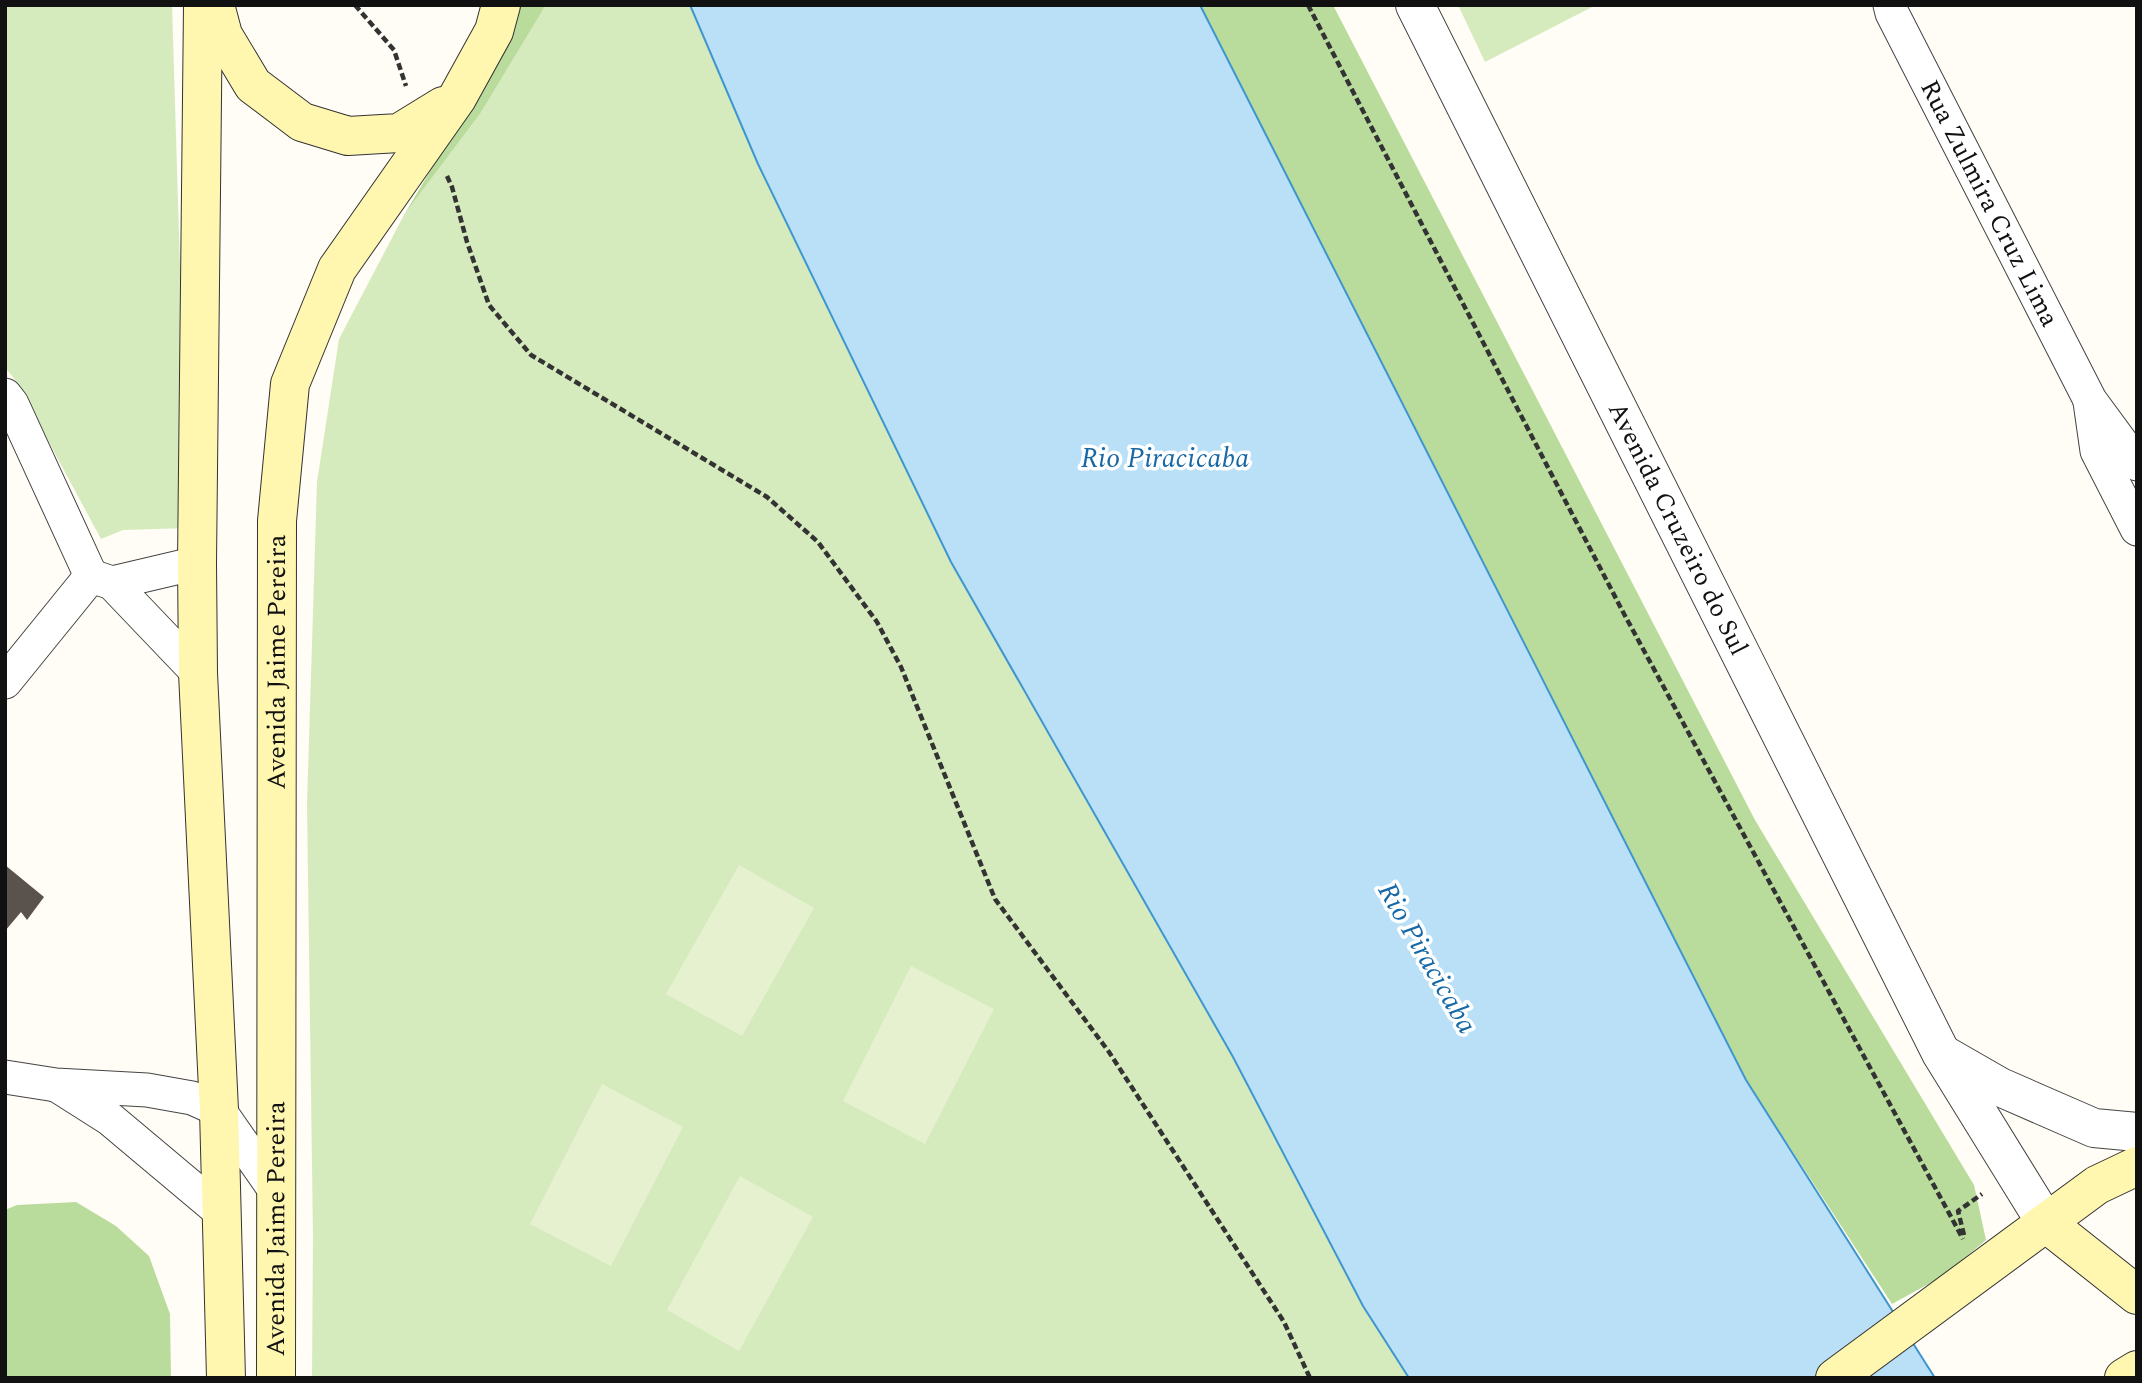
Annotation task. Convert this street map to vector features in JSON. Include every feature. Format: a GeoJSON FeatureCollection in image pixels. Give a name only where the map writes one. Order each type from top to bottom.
{"type":"FeatureCollection","features":[{"type":"Feature","properties":{"kind":"main road","name":"Avenida Jaime Pereira"},"geometry":{"type":"LineString","coordinates":[[203,5],[198,673],[219,1110],[226,1378]]}},
{"type":"Feature","properties":{"kind":"main road"},"geometry":{"type":"LineString","coordinates":[[215,5],[223,35],[253,85],[302,122],[348,136],[424,130]]}},
{"type":"Feature","properties":{"kind":"main road","name":"Avenida Jaime Pereira"},"geometry":{"type":"LineString","coordinates":[[276,1378],[277,521],[290,384],[337,270],[424,130],[457,98],[494,31],[501,5]]}},
{"type":"Feature","properties":{"kind":"main road"},"geometry":{"type":"LineString","coordinates":[[1835,1378],[2097,1185],[2137,1166]]}},
{"type":"Feature","properties":{"kind":"main road"},"geometry":{"type":"LineString","coordinates":[[2046,1223],[2137,1295]]}},
{"type":"Feature","properties":{"kind":"main road"},"geometry":{"type":"LineString","coordinates":[[2124,1378],[2137,1370]]}},
{"type":"Feature","properties":{"kind":"street","name":"Avenida Cruzeiro do Sul"},"geometry":{"type":"LineString","coordinates":[[1415,5],[1941,1053],[2046,1223]]}},
{"type":"Feature","properties":{"kind":"street","name":"Rua Zulmira Cruz Lima"},"geometry":{"type":"LineString","coordinates":[[1890,5],[2090,400],[2137,464]]}},
{"type":"Feature","properties":{"kind":"street"},"geometry":{"type":"LineString","coordinates":[[5,395],[102,579],[198,673]]}},
{"type":"Feature","properties":{"kind":"street","name":"Rua Zulmira Cruz Lima"},"geometry":{"type":"LineString","coordinates":[[2090,400],[2097,451],[2137,529]]}},
{"type":"Feature","properties":{"kind":"street"},"geometry":{"type":"LineString","coordinates":[[5,682],[102,579],[197,564]]}},
{"type":"Feature","properties":{"kind":"street"},"geometry":{"type":"LineString","coordinates":[[1941,1053],[2000,1087],[2094,1128],[2137,1132]]}},
{"type":"Feature","properties":{"kind":"street"},"geometry":{"type":"LineString","coordinates":[[5,1077],[56,1085],[147,1090],[192,1098],[219,1110],[277,1193]]}},
{"type":"Feature","properties":{"kind":"street"},"geometry":{"type":"LineString","coordinates":[[56,1085],[110,1119],[222,1213]]}},
{"type":"Feature","properties":{"kind":"path"},"geometry":{"type":"LineString","coordinates":[[355,5],[394,50],[424,130],[452,187],[467,242],[489,305],[531,355],[767,497],[818,542],[877,622],[901,667],[995,900],[1109,1052],[1284,1322],[1310,1378]]}},
{"type":"Feature","properties":{"kind":"path"},"geometry":{"type":"LineString","coordinates":[[1308,5],[1623,612],[1966,1244],[1958,1211],[2014,1171]]}},
{"type":"Feature","properties":{"kind":"green space"},"geometry":{"type":"Polygon","coordinates":[[[5,5],[172,5],[188,528],[123,530],[101,539],[16,381],[5,367],[5,5]]]}},
{"type":"Feature","properties":{"kind":"green space"},"geometry":{"type":"Polygon","coordinates":[[[515,5],[546,5],[480,114],[404,215],[511,35],[515,5]]]}},
{"type":"Feature","properties":{"kind":"green space"},"geometry":{"type":"Polygon","coordinates":[[[546,5],[690,5],[758,164],[951,562],[1233,1057],[1363,1306],[1409,1378],[312,1378],[313,1237],[307,804],[317,482],[339,339],[404,215],[480,114],[546,5]]]}},
{"type":"Feature","properties":{"kind":"green space"},"geometry":{"type":"Polygon","coordinates":[[[1200,5],[1333,5],[1755,820],[1974,1185],[1986,1240],[1943,1276],[1892,1304],[1746,1080],[1200,5]]]}},
{"type":"Feature","properties":{"kind":"green space"},"geometry":{"type":"Polygon","coordinates":[[[1458,5],[1596,5],[1485,62],[1458,5]]]}},
{"type":"Feature","properties":{"kind":"green space"},"geometry":{"type":"Polygon","coordinates":[[[739,865],[814,908],[742,1036],[666,994],[739,865]]]}},
{"type":"Feature","properties":{"kind":"green space"},"geometry":{"type":"Polygon","coordinates":[[[911,966],[994,1009],[925,1144],[843,1101],[911,966]]]}},
{"type":"Feature","properties":{"kind":"green space"},"geometry":{"type":"Polygon","coordinates":[[[602,1084],[683,1127],[611,1266],[530,1224],[602,1084]]]}},
{"type":"Feature","properties":{"kind":"green space"},"geometry":{"type":"Polygon","coordinates":[[[740,1176],[813,1217],[739,1351],[667,1310],[740,1176]]]}},
{"type":"Feature","properties":{"kind":"green space"},"geometry":{"type":"Polygon","coordinates":[[[76,1202],[116,1226],[149,1256],[170,1314],[171,1378],[5,1378],[5,1210],[17,1205],[76,1202]]]}},
{"type":"Feature","properties":{"kind":"water","name":"Rio Piracicaba"},"geometry":{"type":"Polygon","coordinates":[[[690,5],[1200,5],[1746,1080],[1935,1378],[1409,1378],[1363,1306],[1233,1057],[951,562],[758,164],[690,5]]]}},
{"type":"Feature","properties":{"kind":"building"},"geometry":{"type":"Polygon","coordinates":[[[5,865],[44,897],[27,920],[21,912],[5,931],[5,865]]]}}]}
